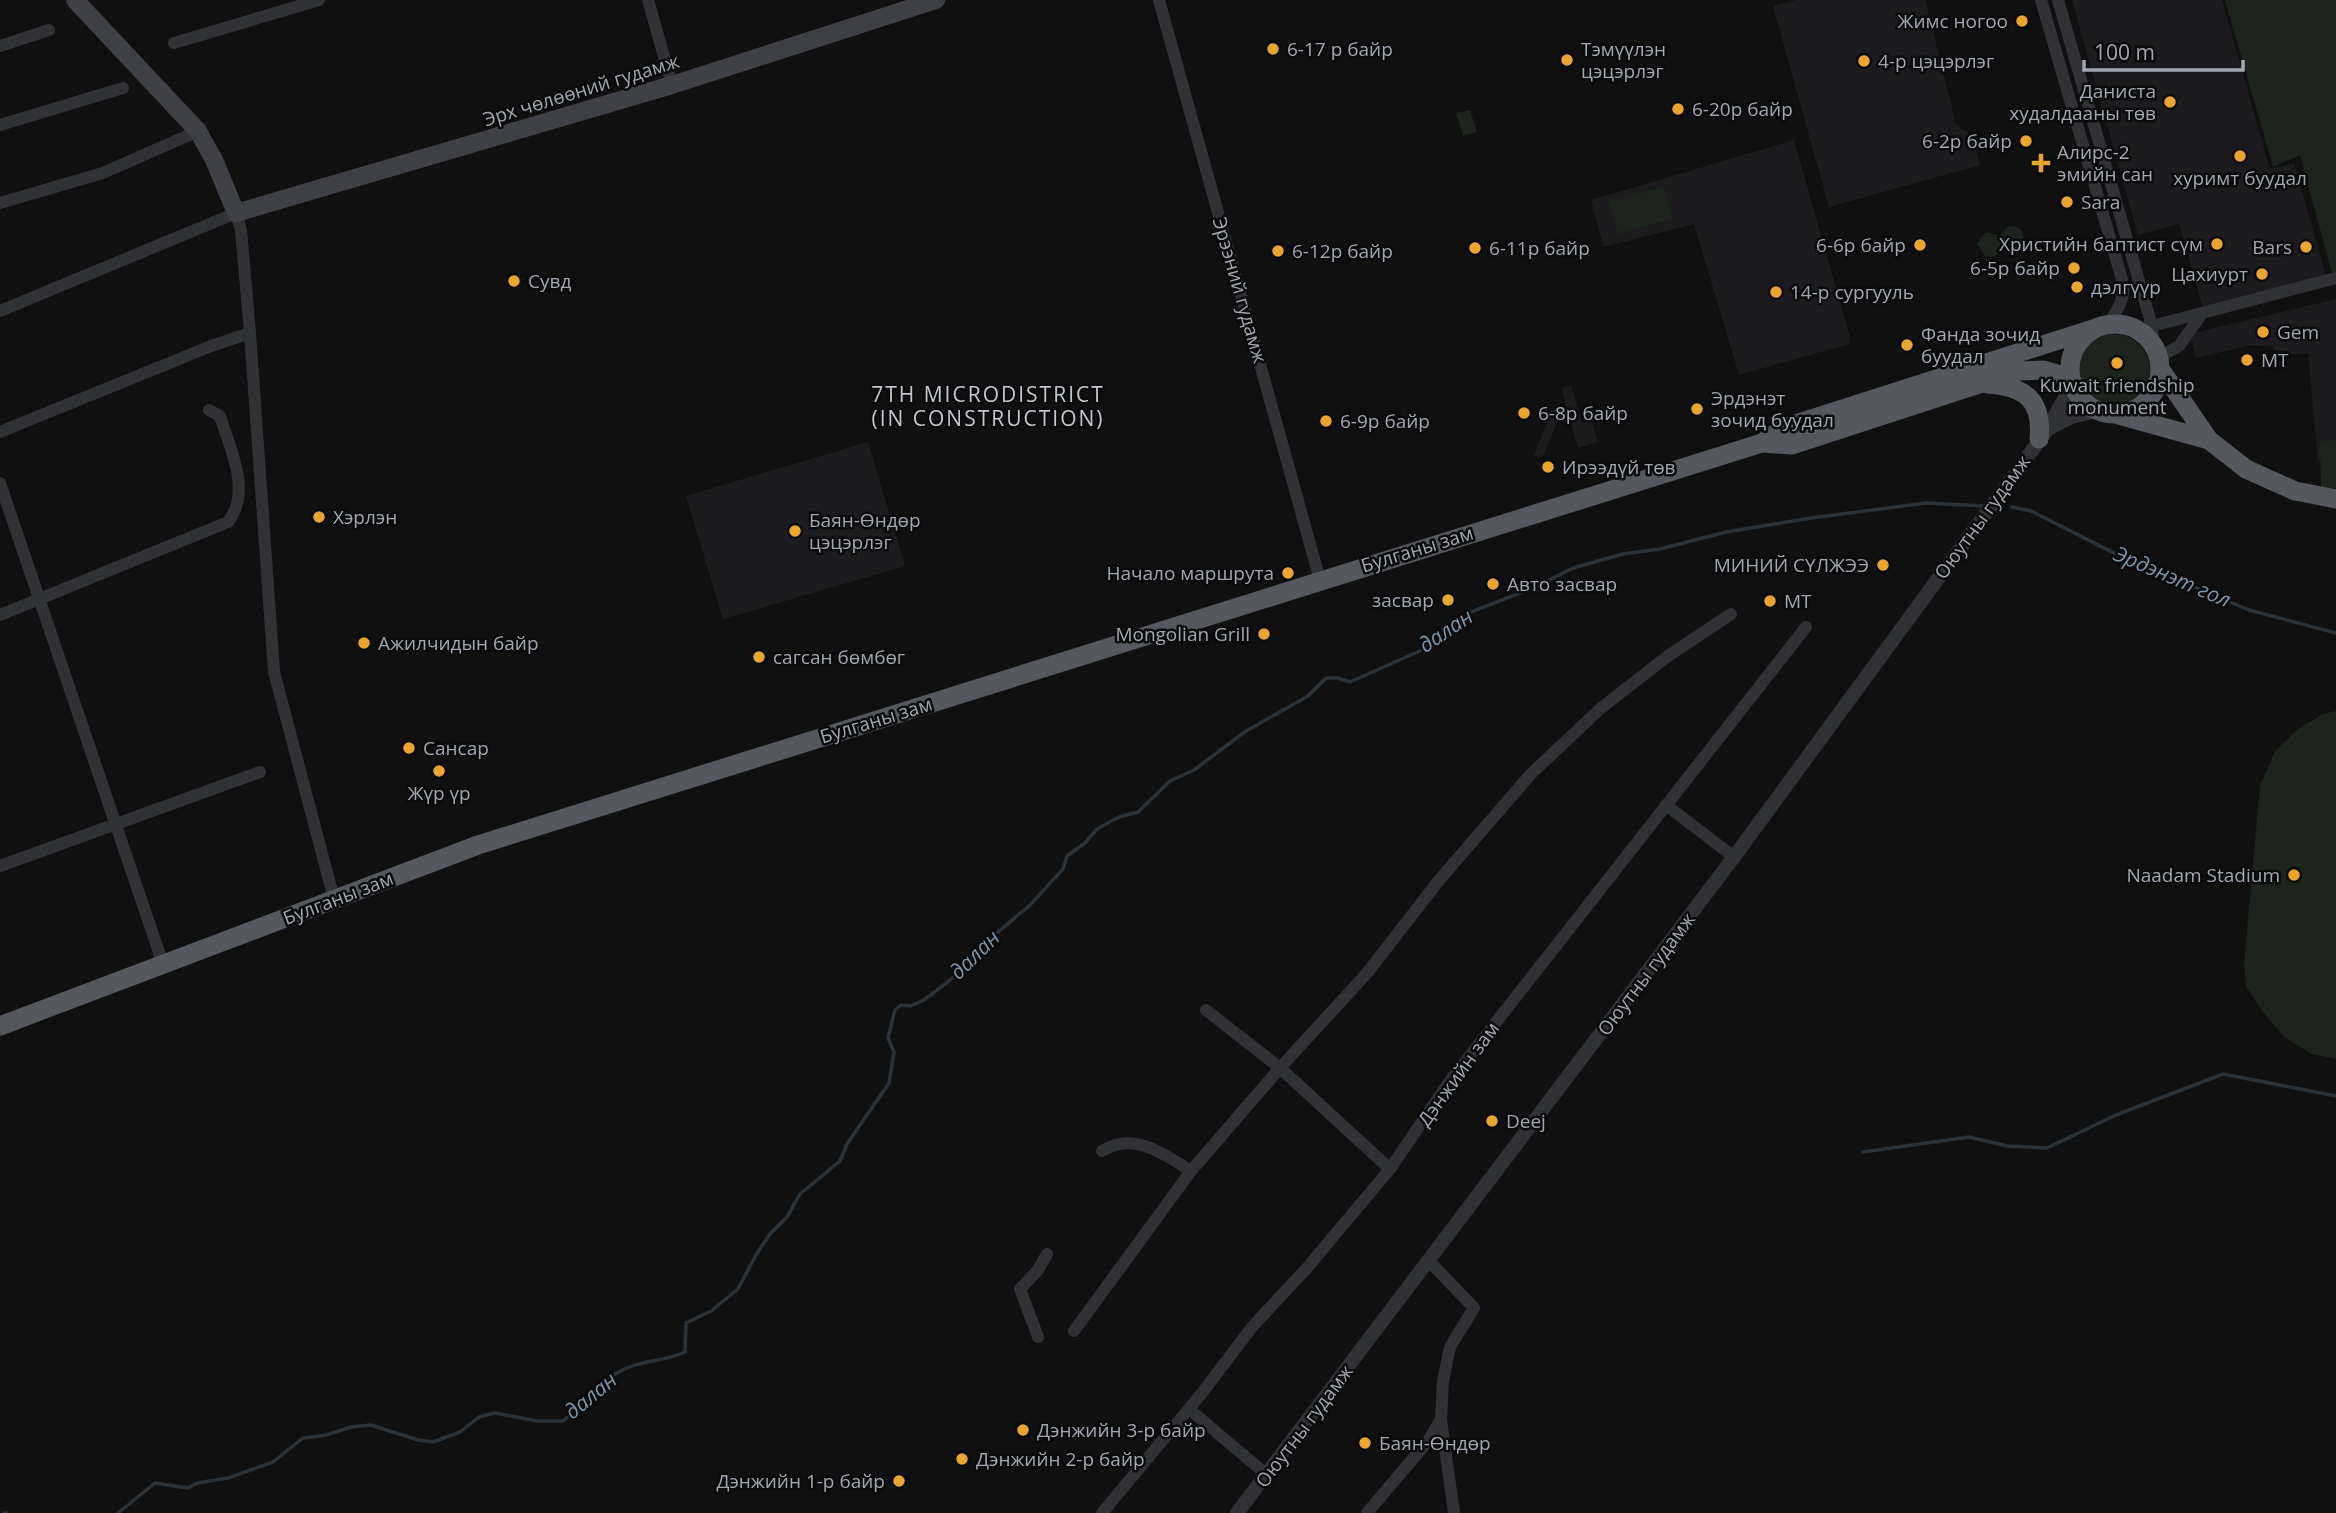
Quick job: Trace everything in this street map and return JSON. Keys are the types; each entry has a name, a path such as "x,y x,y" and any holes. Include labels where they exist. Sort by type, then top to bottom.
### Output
{"highway":[{"path":"2209,440 2097,411 2078,396 2071,382 2072,354 2077,344 2102,326 2121,324 2133,328 2156,349 2209,440 2246,469 2295,491 2336,499"},
{"name":"Булганы зам","path":"0,1026 478,845 1762,443 1783,428 2102,326"},
{"path":"2118,415 2139,408 2148,401 2159,381 2156,349"},
{"name":"Булганы зам","path":"1762,443 1792,445 1979,383 2031,370 2044,370 2071,382"},
{"path":"1979,383 2005,386 2031,399 2038,409 2043,434"}],"main road":[{"path":"77,0 198,131 215,162 236,213"},
{"name":"Эрх чөлөөний гудамж","path":"236,213 672,85 936,0"}],"street":[{"path":"174,43 319,0"},
{"path":"648,0 672,85"},
{"name":"Эрээний гудамж","path":"1159,0 1320,580"},
{"path":"2041,0 2123,283 2121,305 2102,326"},
{"path":"2059,0 2156,349"},
{"path":"0,46 49,30"},
{"path":"0,125 123,88"},
{"path":"0,203 103,173 198,131"},
{"path":"0,311 236,213 241,230 250,334 274,672 334,899"},
{"path":"2156,349 2201,315 2336,278"},
{"path":"2156,349 2179,346 2201,315"},
{"path":"0,432 211,346 250,334"},
{"name":"Оюутны гудамж","path":"1237,1513 1734,857 2043,434 2071,382"},
{"path":"0,615 228,522 235,513 239,482 220,416 209,410"},
{"path":"2043,434 2071,417 2097,411"},
{"path":"0,483 163,964"},
{"path":"1074,1331 1191,1171 1367,973 1440,880 1531,774 1601,708 1668,656 1731,614"},
{"name":"Дэнжийн зам","path":"1102,1513 1189,1409 1252,1327 1306,1269 1390,1169 1450,1081 1806,627"},
{"path":"0,866 260,772"},
{"path":"1667,805 1734,857"},
{"path":"1206,1010 1280,1068 1390,1169"},
{"path":"1102,1151 1109,1147 1134,1144 1153,1147 1191,1171"},
{"path":"1038,1337 1020,1289 1038,1270 1047,1254"},
{"path":"1429,1261 1474,1308 1450,1347 1443,1381 1441,1419 1454,1513"},
{"path":"1189,1409 1267,1475"},
{"path":"1367,1513 1428,1441 1441,1419"}],"shaded area":[{"name":"4-р цэцэрлэг","path":"1797,0 1925,0 1956,124 1972,136 1980,165 1829,207 1773,6"},
{"path":"2072,0 2222,0 2270,169 2294,163 2326,277 2204,311 2179,224 2138,235"},
{"path":"2225,0 2336,0 2336,272 2332,273 2300,155 2273,167"},
{"path":"1470,110 1477,132 1463,136 1456,113"},
{"name":"14-р сургууль","path":"1794,140 1850,337 1849,344 1739,375 1694,224 1604,247 1591,200"},
{"path":"1664,187 1673,219 1618,234 1609,202"},
{"path":"2008,226 2022,230 2025,243 2021,248 2011,250 2003,245 1996,255 1984,255 1977,243 1986,232 2000,236"},
{"path":"2336,299 2336,460 2318,461 2308,353 2278,356 2273,346 2251,345 2196,358 2190,334"},
{"path":"2114,334 2134,340 2144,350 2150,370 2144,390 2134,400 2114,406 2094,400 2084,390 2078,370 2084,350 2094,340"},
{"path":"1571,385 1582,423 1592,421 1598,442 1578,448 1561,388"},
{"path":"1555,405 1558,420 1544,455 1533,457"},
{"path":"2336,440 2336,488 2321,488 2320,441"},
{"name":"Баян-Өндөр цэцэрлэг","path":"868,442 905,566 723,619 686,496"},
{"name":"Naadam Stadium","path":"2336,711 2336,1059 2312,1054 2284,1037 2246,986 2244,964 2260,785 2276,750 2297,730 2323,714"}],"waterway":[{"name":"далан","path":"118,1513 155,1483 188,1488 197,1483 228,1478 273,1462 303,1438 326,1435 351,1427 371,1425 433,1442 460,1432 479,1417 495,1413 537,1421 563,1421 617,1373 634,1365 685,1352 686,1323 711,1311 738,1289 770,1234 787,1217 800,1194 840,1161 847,1144 889,1083 894,1052 888,1038 895,1010 901,1005 911,1006 924,1000 954,977 967,958 1030,905 1063,869 1067,856 1085,843 1097,829 1119,817 1138,812 1170,781 1194,770 1246,731 1308,696 1326,678 1350,682 1424,649 1471,612 1533,588 1573,568 1623,554 1660,549 1726,532 1811,518 1926,503 1984,506"},
{"name":"Эрдэнэт гол","path":"2012,507 2031,511 2120,556 2249,610 2336,633"},
{"path":"1863,1152 1969,1137 2007,1146 2047,1148 2116,1115 2223,1074 2336,1096"}],"place":[{"name":"Жимс ногоо","path":"2022,21"},
{"name":"6-17 р байр","path":"1273,49"},
{"name":"Тэмүүлэн цэцэрлэг","path":"1567,60"},
{"name":"4-р цэцэрлэг","path":"1864,61"},
{"name":"Даниста худалдааны төв","path":"2170,102"},
{"name":"6-20р байр","path":"1678,109"},
{"name":"6-2р байр","path":"2026,141"},
{"name":"хуримт буудал","path":"2240,156"},
{"name":"Aлирс-2 эмийн сан","path":"2041,163"},
{"name":"Sara","path":"2067,202"},
{"name":"Христийн баптист сүм","path":"2217,244"},
{"name":"6-6р байр","path":"1920,245"},
{"name":"Bars","path":"2306,247"},
{"name":"6-11р байр","path":"1475,248"},
{"name":"6-12р байр","path":"1278,251"},
{"name":"6-5р байр","path":"2074,268"},
{"name":"Цахиурт","path":"2262,274"},
{"name":"Сувд","path":"514,281"},
{"name":"дэлгүүр","path":"2077,287"},
{"name":"14-р сургууль","path":"1776,292"},
{"name":"Gem","path":"2263,332"},
{"name":"Фанда зочид буудал","path":"1907,345"},
{"name":"MT","path":"2247,360"},
{"name":"Kuwait friendship monument","path":"2117,363"},
{"name":"Эрдэнэт зочид буудал","path":"1697,409"},
{"name":"6-8р байр","path":"1524,413"},
{"name":"6-9р байр","path":"1326,421"},
{"name":"Ирээдүй төв","path":"1548,467"},
{"name":"Хэрлэн","path":"319,517"},
{"name":"Баян-Өндөр цэцэрлэг","path":"795,531"},
{"name":"МИНИЙ СҮЛЖЭЭ","path":"1883,565"},
{"name":"Начало маршрута","path":"1288,573"},
{"name":"Авто засвар","path":"1493,584"},
{"name":"засвар","path":"1448,600"},
{"name":"МТ","path":"1770,601"},
{"name":"Mongolian Grill","path":"1264,634"},
{"name":"Ажилчидын байр","path":"364,643"},
{"name":"сагсан бөмбөг","path":"759,657"},
{"name":"Сансар","path":"409,748"},
{"name":"Жүр үр","path":"439,771"},
{"name":"Naadam Stadium","path":"2294,875"},
{"name":"Deej","path":"1492,1121"},
{"name":"Дэнжийн 3-р байр","path":"1023,1430"},
{"name":"Баян-Өндөр","path":"1365,1443"},
{"name":"Дэнжийн 2-р байр","path":"962,1459"},
{"name":"Дэнжийн 1-р байр","path":"899,1481"}],"district":[{"name":"7TH MICRODISTRICT (IN CONSTRUCTION)","path":"988,407"}]}
